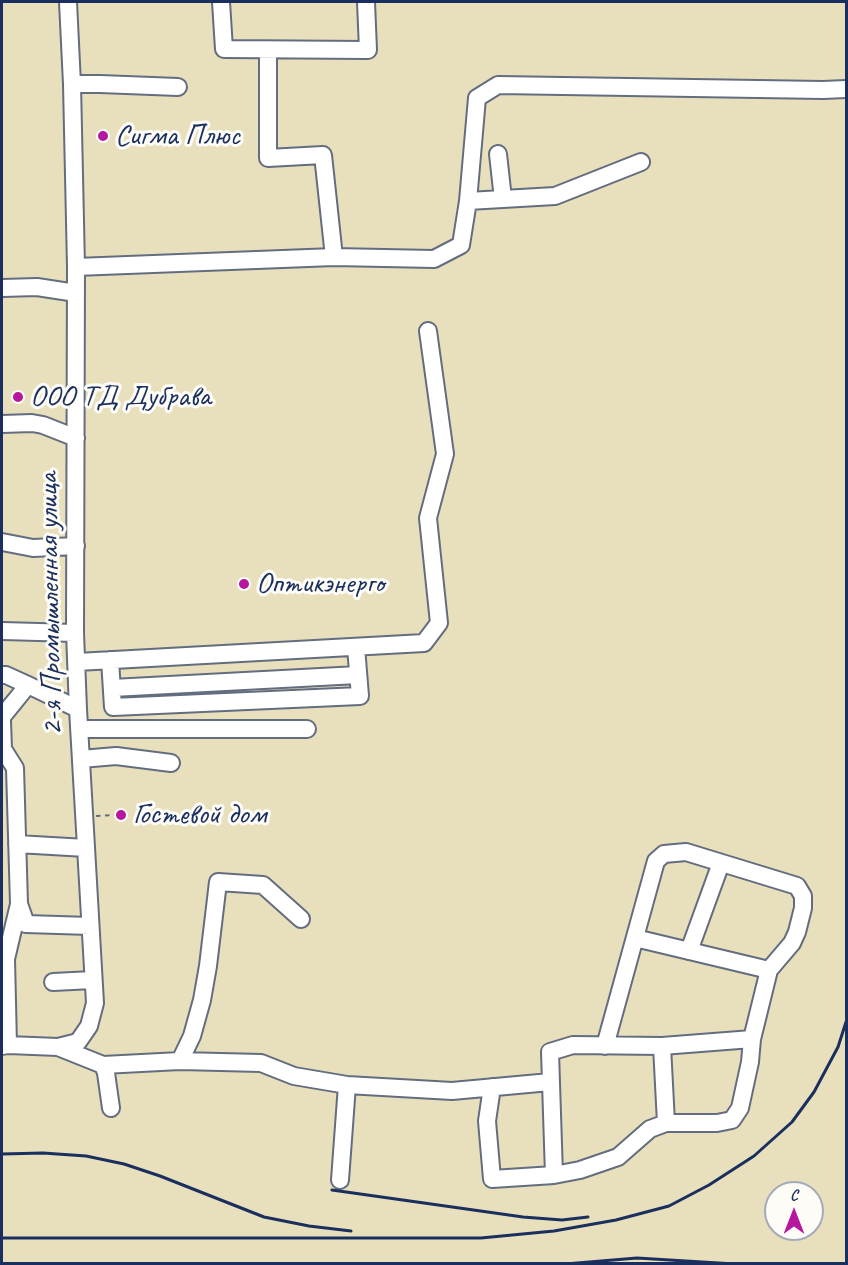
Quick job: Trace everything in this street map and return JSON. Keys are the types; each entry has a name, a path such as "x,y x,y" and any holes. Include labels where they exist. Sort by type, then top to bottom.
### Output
{"street":[{"name":"2-я Промышленная улица","path":"5,1045 58,1047 78,1042 89,1026 95,1003 75,633 76,267 68,2"},
{"path":"221,2 224,49 368,50 366,2"},
{"path":"268,50 268,158 323,155 334,257"},
{"path":"72,84 178,87"},
{"path":"76,267 334,257 434,259 461,245 468,201 477,98 498,85 846,89"},
{"path":"498,153 503,199"},
{"path":"468,201 555,196 641,162"},
{"path":"2,288 38,287 76,292"},
{"path":"77,662 424,643 439,623 428,518 445,454 429,331"},
{"path":"2,424 43,425 76,438"},
{"path":"2,542 33,548 75,546"},
{"path":"2,631 75,633"},
{"path":"110,660 113,707 360,696 356,646"},
{"path":"2,675 78,709"},
{"path":"5,1045 6,959 19,904 15,768 3,749 2,719 28,685"},
{"path":"79,729 307,729"},
{"path":"81,759 116,756 171,763"},
{"path":"17,844 86,848"},
{"path":"492,1087 487,1121 492,1179 554,1175 580,1170 618,1157 650,1129 666,1123 717,1123 732,1119 740,1108 750,1062 752,1039 769,970 792,942 797,932 803,908 803,896 797,886 686,852 664,854 656,861 604,1046"},
{"path":"689,951 721,863"},
{"path":"180,1061 192,1036 202,1000 218,882 264,885 301,919"},
{"path":"19,904 26,924 90,926"},
{"path":"635,938 769,970"},
{"path":"53,982 93,980"},
{"path":"554,1175 550,1052 573,1045 662,1046 752,1039"},
{"path":"662,1046 666,1123"},
{"path":"58,1047 103,1065 180,1061 261,1063 294,1076 347,1085 452,1091 550,1082"},
{"path":"103,1065 111,1108"},
{"path":"340,1180 347,1085"}],"path":[{"path":"84,817 114,815"}],"railway":[{"path":"2,1238 481,1238 554,1231 616,1220 669,1206 709,1185 754,1156 792,1122 814,1092 838,1047 846,1022"},
{"path":"2,1154 43,1153 86,1156 124,1164 264,1217 351,1231"},
{"path":"332,1190 523,1217 562,1220 588,1217"},
{"path":"565,1264 637,1258 735,1264"}],"place":[{"name":"Сигма Плюс","path":"103,136"},
{"name":"ООО ТД Дубрава","path":"18,397"},
{"name":"Оптикэнерго","path":"244,584"},
{"name":"Гостевой дом","path":"121,815"}]}
